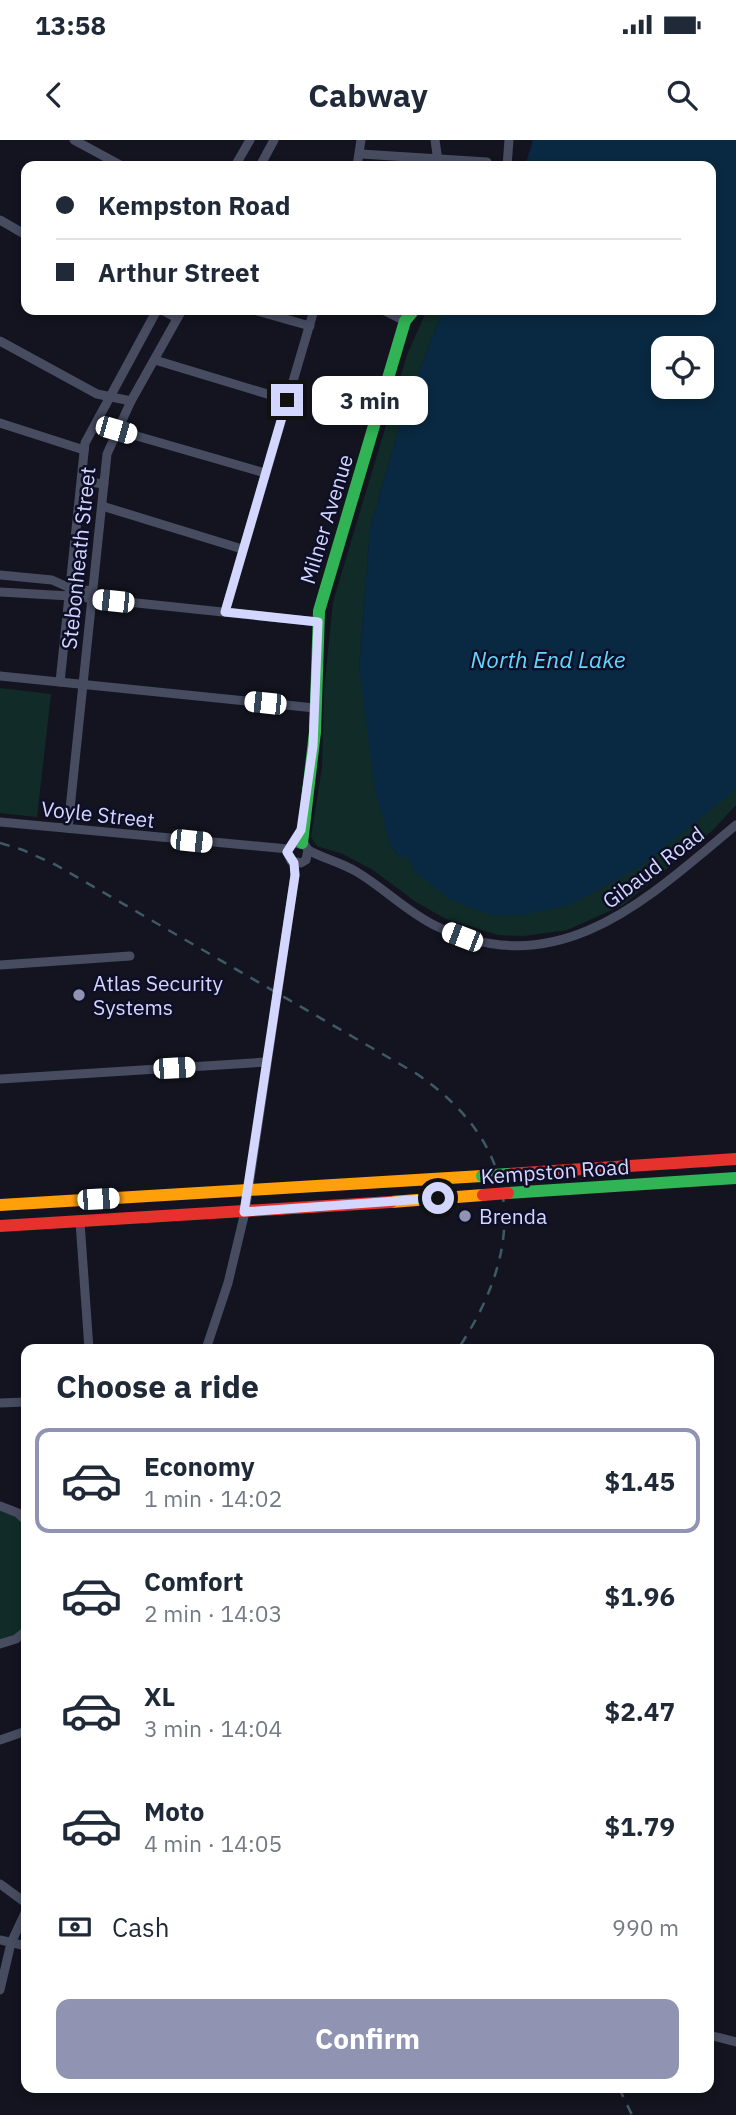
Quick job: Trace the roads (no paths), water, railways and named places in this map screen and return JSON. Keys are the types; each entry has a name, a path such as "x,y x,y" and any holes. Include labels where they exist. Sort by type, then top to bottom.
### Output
{"main road":[{"name":"Milner Avenue","path":"298,850 316,708 318,622 405,321 410,315"},
{"name":"Kempston Road","path":"0,1205 736,1159"},
{"name":"Kempston Road","path":"0,1226 736,1178"}],"street":[{"path":"74,140 113,161"},
{"path":"238,161 250,140"},
{"path":"263,161 274,140"},
{"path":"359,161 361,140"},
{"path":"361,154 438,161 435,140"},
{"path":"507,161 509,140"},
{"path":"0,220 21,232"},
{"name":"Stebonheath Street","path":"60,682 87,438 157,315"},
{"name":"Stebonheath Street","path":"68,828 108,448 179,315"},
{"path":"272,315 310,326"},
{"path":"225,612 313,315"},
{"path":"393,315 405,321"},
{"path":"0,341 97,394 131,401"},
{"path":"155,360 287,400"},
{"path":"0,423 84,450"},
{"path":"116,430 265,473"},
{"path":"82,481 104,484"},
{"path":"102,506 242,549"},
{"path":"0,575 52,580 70,592"},
{"path":"0,593 70,592 318,622"},
{"path":"0,676 316,708"},
{"name":"Voyle Street","path":"0,822 298,850"},
{"name":"Gibaud Road","path":"298,850 320,856 359,873 415,915 443,929 490,944 532,946 580,934 626,913 736,825"},
{"name":"Milner Avenue","path":"208,1344 228,1283 248,1191 298,850"},
{"path":"0,965 130,956"},
{"path":"0,1079 266,1062"},
{"path":"80,1222 89,1344"},
{"path":"0,1403 21,1402"},
{"path":"0,1506 21,1516"},
{"path":"0,1644 21,1635"},
{"path":"0,1740 21,1733"},
{"path":"0,1884 21,1899"},
{"path":"0,1990 11,1943 21,1922"},
{"path":"0,1941 21,1945"},
{"path":"714,2036 736,2042"}],"water":[{"name":"North End Lake","path":"533,140 736,140 736,789 641,866 570,905 524,915 490,915 451,900 414,871 408,857 399,857 390,844 375,790 359,668 370,529 403,413 444,315 716,315 716,161 527,161"}],"railway":[{"path":"0,843 56,865 417,1074 453,1103 479,1134 495,1167 504,1201 503,1237 495,1273 480,1311 461,1344"},
{"path":"621,2093 632,2115"}],"place":[{"name":"Atlas Security Systems","path":"79,995"},
{"name":"Brenda","path":"465,1216"}]}
